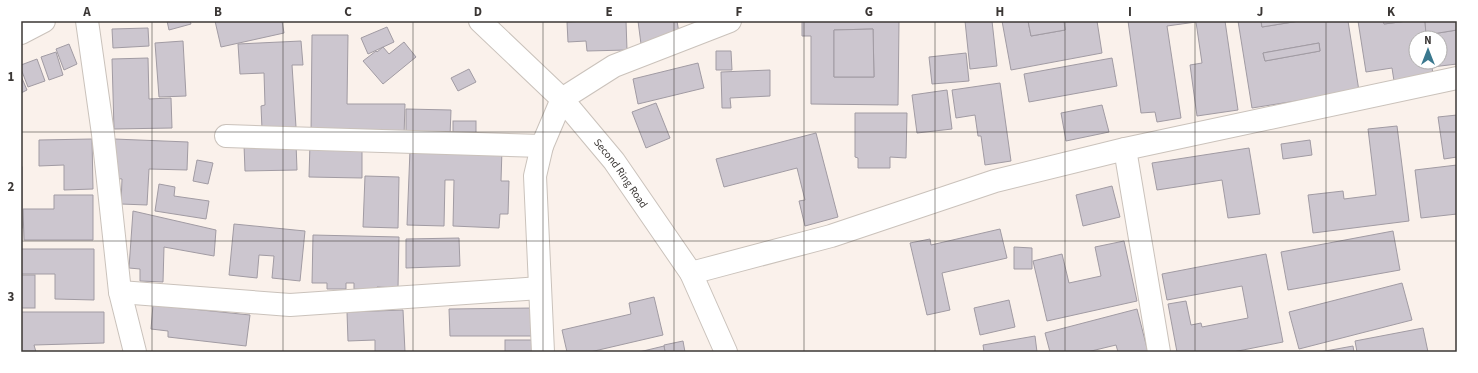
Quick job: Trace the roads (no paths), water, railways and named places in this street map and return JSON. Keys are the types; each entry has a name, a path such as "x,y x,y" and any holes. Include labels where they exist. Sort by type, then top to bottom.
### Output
{"street":[{"path":"21,33 44,21"},
{"path":"87,21 103,134 120,292 135,352"},
{"name":"Second Ring Road","path":"480,21 562,99 614,161 691,272 726,352"},
{"path":"543,352 535,176 542,146 562,99 614,66 730,21"},
{"path":"691,272 831,236 995,181 1125,149 1457,78"},
{"path":"226,136 542,146"},
{"path":"1125,149 1159,352"},
{"path":"120,292 290,305 540,288"}]}
